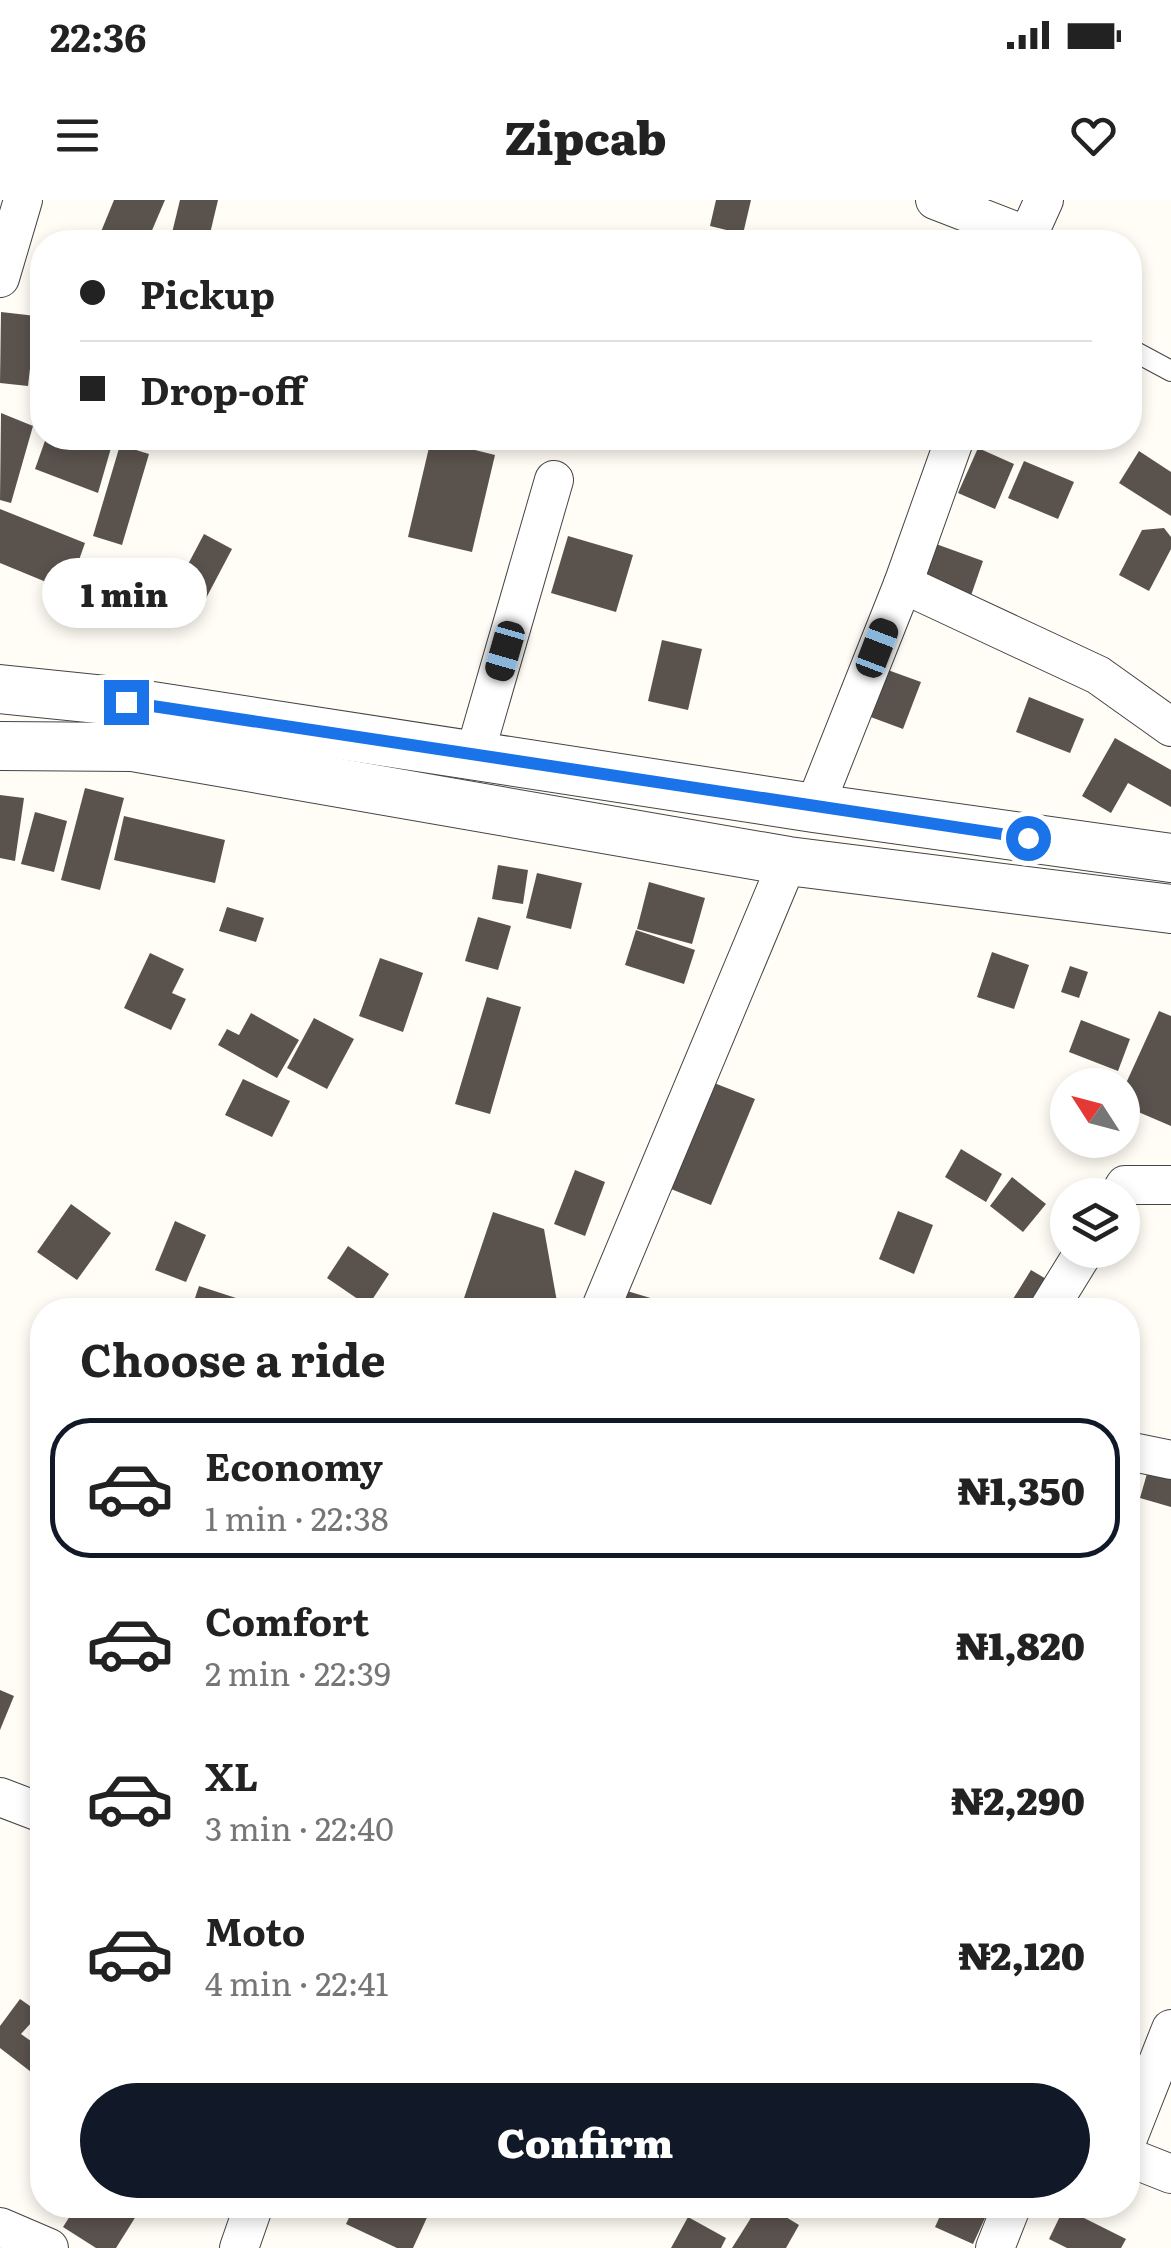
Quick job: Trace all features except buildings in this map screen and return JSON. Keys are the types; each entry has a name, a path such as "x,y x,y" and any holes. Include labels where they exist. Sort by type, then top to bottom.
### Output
{"street":[{"path":"0,278 23,200"},
{"path":"935,200 1005,230"},
{"path":"1030,230 1044,200"},
{"path":"814,808 951,450"},
{"path":"475,753 554,480"},
{"path":"902,584 1098,675 1171,727"},
{"path":"0,689 126,702 814,808 1171,858"},
{"path":"0,746 134,747 788,862 1171,910"},
{"path":"616,1298 788,862"},
{"path":"1140,1185 1171,1185"},
{"path":"1055,1298 1074,1268"},
{"path":"1140,1454 1171,1460"},
{"path":"0,1797 30,1808"},
{"path":"1140,2108 1171,2029"},
{"path":"1140,2162 1171,2174"},
{"path":"239,2248 249,2218"},
{"path":"994,2248 1007,2218"},
{"path":"0,2226 49,2248"}],"lane":[{"path":"1142,355 1171,371"}],"route":[{"path":"126,702 1028,838"}]}
